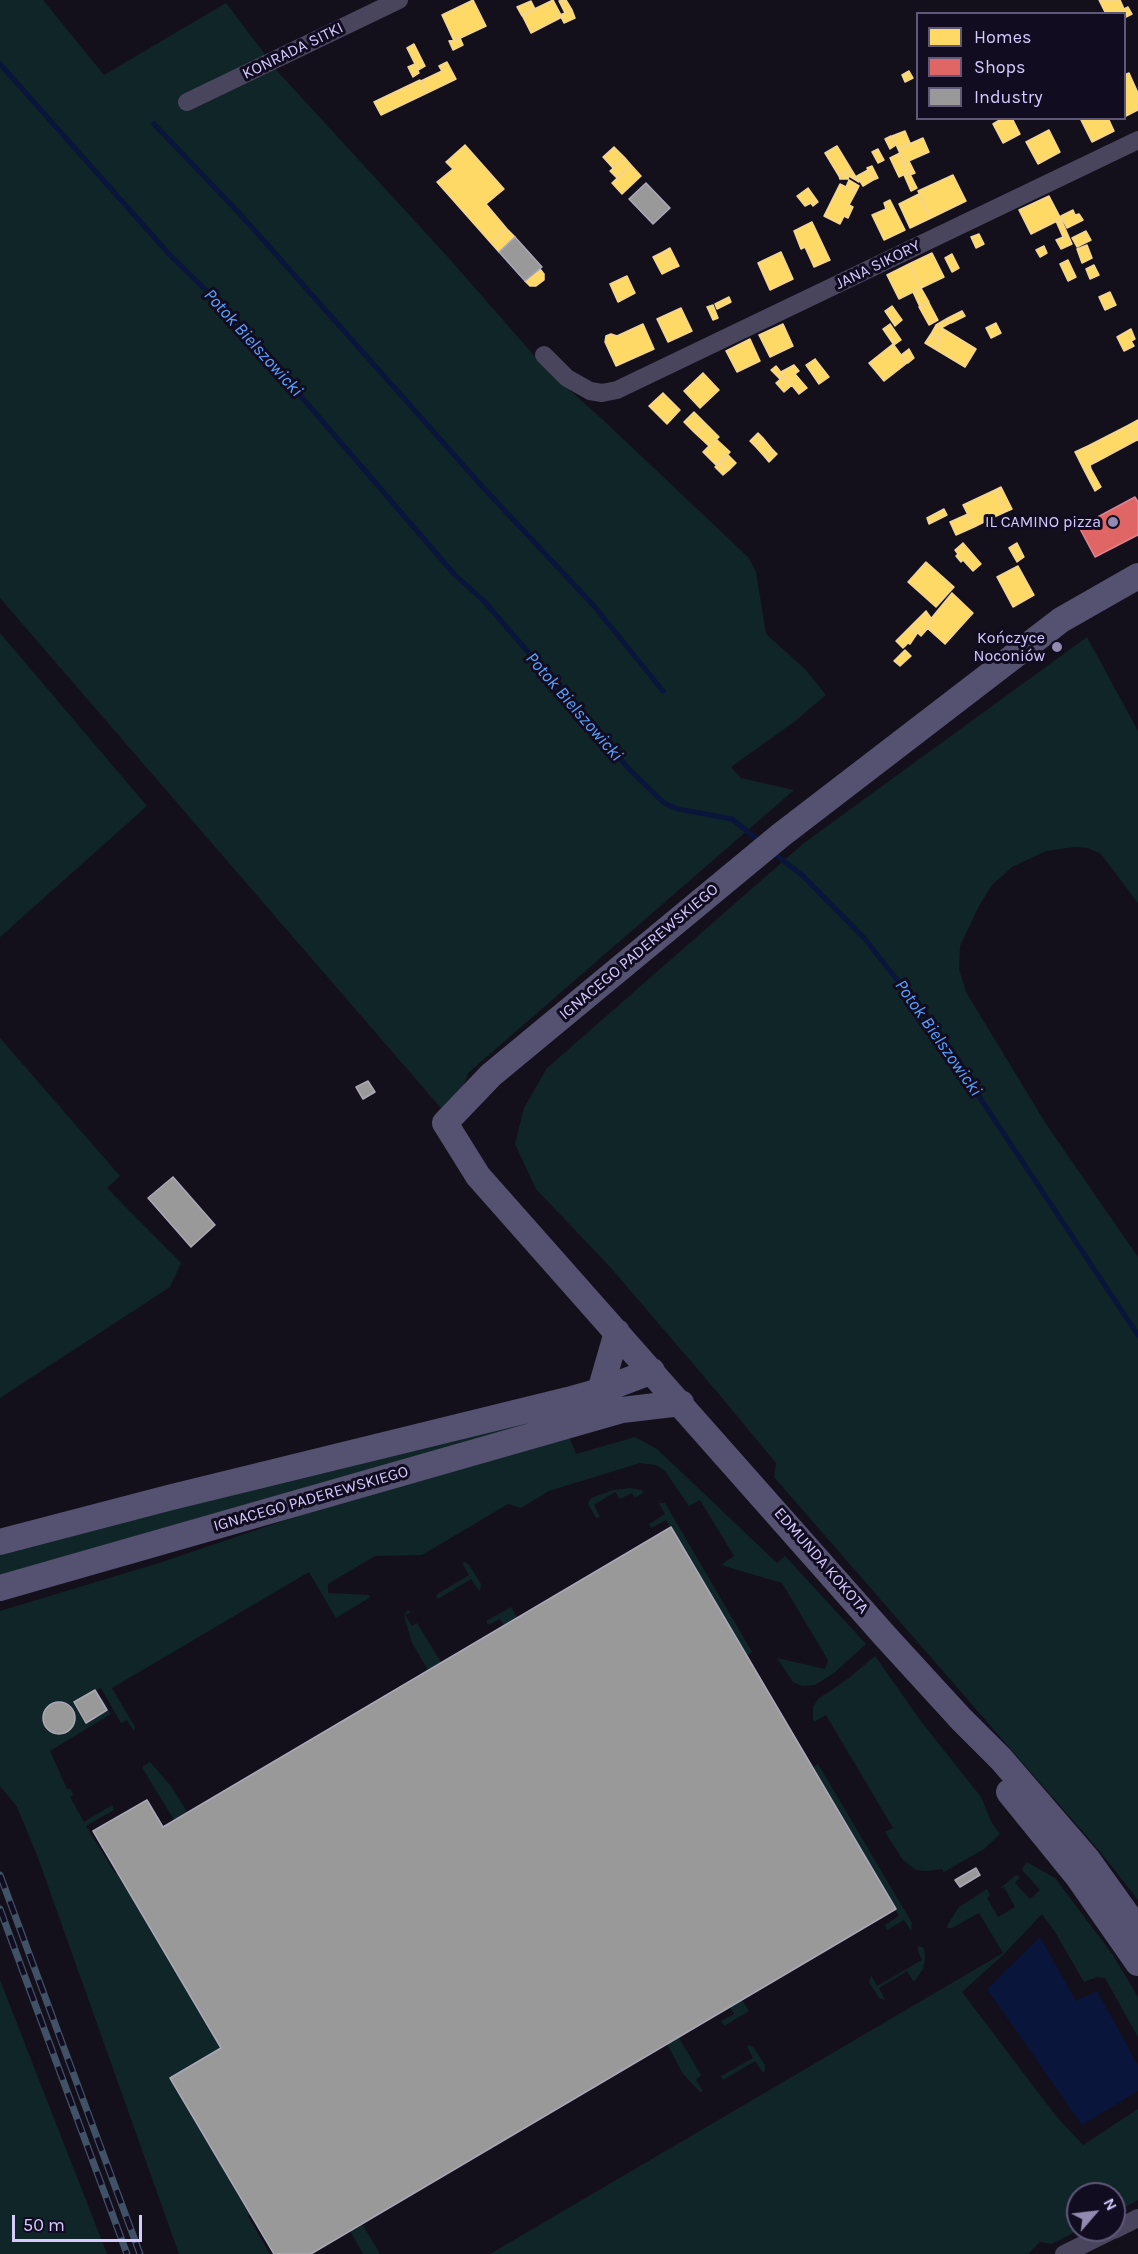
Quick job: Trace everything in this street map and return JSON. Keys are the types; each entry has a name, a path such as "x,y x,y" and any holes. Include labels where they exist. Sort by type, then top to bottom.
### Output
{"main road":[{"name":"IGNACEGO PADEREWSKIEGO","path":"681,1403 478,1176 445,1123 491,1075 781,835 1061,620 1138,576"},
{"path":"600,1390 617,1332"},
{"name":"IGNACEGO PADEREWSKIEGO","path":"0,1542 600,1390 652,1371"},
{"path":"622,1410 652,1371"},
{"name":"IGNACEGO PADEREWSKIEGO","path":"0,1588 622,1410 681,1403"},
{"name":"EDMUNDA KOKOTA","path":"681,1403 1075,1844 1138,1930"},
{"name":"EDMUNDA KOKOTA","path":"961,1719 1013,1800 1078,1877 1138,1963"}],"street":[{"name":"KONRADA SITKI","path":"187,102 399,0"},
{"name":"JANA SIKORY","path":"544,355 567,378 590,391 602,393 617,390 1138,140"},
{"path":"1064,2254 1089,2242"}],"green space":[{"path":"0,0 43,0 104,75 226,3 279,73 446,255 545,368 749,558 756,572 766,634 806,670 826,695 794,722 731,767 741,778 794,790 468,1073 452,1121 0,598"},
{"path":"0,633 147,806 0,937"},
{"path":"1087,637 1138,731 1138,903 1101,854 1088,848 1074,847 1046,851 1012,867 992,885 960,946 959,969 966,992 1046,1124 1138,1257 1138,1900 1102,1854 774,1477 776,1463 718,1393 611,1268 536,1189 515,1144 524,1108 547,1068 804,843"},
{"path":"0,1038 120,1176 107,1188 181,1263 170,1287 0,1398"},
{"path":"563,1410 565,1416 0,1576 0,1549"},
{"path":"569,1436 576,1454 635,1437 657,1449 777,1563 785,1556 866,1644 834,1673 815,1685 802,1686 793,1682 777,1658 825,1669 828,1660 782,1583 724,1566 722,1564 734,1556 700,1500 689,1506 665,1471 656,1465 640,1463 549,1491 521,1508 508,1504 422,1555 375,1556 328,1584 328,1593 370,1595 369,1598 336,1618 309,1572 112,1688 135,1727 134,1731 127,1720 121,1723 101,1688 74,1702 86,1722 106,1711 100,1700 102,1698 111,1714 50,1751 67,1789 71,1789 73,1795 70,1797 84,1822 112,1805 114,1810 86,1826 115,1873 118,1872 221,2048 170,2078 250,2215 248,2216 270,2254 179,2254 37,1855 17,1807 0,1786 0,1611 159,1563 333,1504"},
{"path":"630,1488 642,1490 643,1493 635,1498 632,1493 620,1499 615,1492 594,1505 600,1517 596,1518 588,1504 591,1498 613,1490"},
{"path":"659,1503 665,1503 752,1652 747,1655 666,1520 651,1528 649,1524 665,1514"},
{"path":"465,1562 481,1584 480,1590 471,1579 438,1599 436,1595 469,1575 462,1563"},
{"path":"511,1607 517,1618 504,1626 500,1619 488,1625 486,1621"},
{"path":"407,1610 411,1612 405,1615 412,1626 417,1623 441,1662 428,1670 412,1643 404,1615"},
{"path":"875,1656 920,1720 981,1797 992,1823 1000,1834 984,1849 944,1872 942,1869 916,1870 903,1860 885,1832 893,1828 826,1715 814,1722 813,1719 813,1707 818,1699 849,1678"},
{"path":"150,1762 171,1786 187,1812 174,1820 143,1769 143,1766"},
{"path":"818,1764 912,1923 911,1931 904,1920 887,1930 885,1925 899,1916 813,1767"},
{"path":"1027,1862 1055,1878 1113,1955 1138,1997 1138,2037 1105,1978 1097,1977 1084,1982 1042,1914 1003,1955 962,1992 1056,2116 1083,2145 1138,2109 1138,2200 1126,2206 1126,2182 1066,2182 1066,2237 1052,2244 1040,2242 1028,2254 490,2254 1003,1953 979,1913 952,1928 947,1928 959,1907 987,1889 990,1895 987,1898 998,1917 1015,1907 1004,1887 999,1889 1016,1875 1020,1877 1015,1883 1030,1899 1040,1890 1022,1868"},
{"path":"919,1946 924,1948 925,1959 923,1969 914,1982 907,1971 879,1988 885,2000 879,1998 869,1982 871,1975 877,1986 922,1960 917,1948"},
{"path":"0,1980 107,2254 0,2254"},
{"path":"742,2000 749,2011 724,2026 721,2021 734,2014 730,2007"},
{"path":"679,2038 701,2075 696,2080 703,2091 700,2092 683,2074 667,2044"},
{"path":"747,2046 753,2047 765,2065 763,2073 755,2061 723,2080 721,2076 753,2058"},
{"path":"362,2224 379,2254 363,2254 350,2231"}],"water":[{"path":"1040,1937 1076,2001 1097,1991 1138,2065 1138,2091 1082,2125 987,1989"}],"building: Homes":[{"path":"473,0 486,26 454,41 442,15"},
{"path":"553,0 562,17 531,33 522,15"},
{"path":"566,0 572,10 565,13 559,1"},
{"path":"1099,0 1120,0 1124,9 1128,7 1132,14 1126,17 1126,12 1105,12"},
{"path":"531,1 535,9 522,16 517,7"},
{"path":"572,10 575,18 564,23 560,15"},
{"path":"460,38 463,45 453,50 449,41"},
{"path":"414,44 425,66 418,70 407,48"},
{"path":"447,62 456,79 427,93 421,81 442,71 439,66"},
{"path":"415,64 419,73 413,77 408,67"},
{"path":"909,71 913,78 905,82 902,75"},
{"path":"1129,73 1138,93 1138,110 1126,116 1126,74"},
{"path":"420,80 427,93 381,115 374,102"},
{"path":"1000,120 1013,120 1020,134 1003,143 993,124"},
{"path":"1081,120 1109,120 1114,131 1092,142"},
{"path":"1049,130 1060,152 1038,164 1026,142"},
{"path":"905,131 910,143 898,149 892,136"},
{"path":"891,136 896,145 890,149 885,139"},
{"path":"923,138 929,152 904,163 898,149"},
{"path":"465,145 504,189 486,204 507,229 491,243 437,182 453,169 446,162"},
{"path":"837,146 851,169 839,176 825,153"},
{"path":"614,147 625,158 613,168 603,157"},
{"path":"878,149 884,160 878,163 872,152"},
{"path":"900,153 909,172 899,177 890,158"},
{"path":"625,158 631,165 617,178 610,171"},
{"path":"909,161 915,173 910,175 904,163"},
{"path":"631,165 641,176 622,194 612,183"},
{"path":"872,166 878,178 873,180 867,168"},
{"path":"851,169 859,182 849,176 848,179 840,179 839,176"},
{"path":"868,170 873,180 863,186 857,176"},
{"path":"909,172 917,188 911,191 904,175"},
{"path":"953,175 966,201 931,218 918,191"},
{"path":"849,180 859,186 856,192 846,187"},
{"path":"840,184 856,192 849,205 853,207 848,218 844,216 840,224 824,216"},
{"path":"808,188 818,202 813,206 811,203 805,206 797,196"},
{"path":"919,194 931,218 910,228 899,204"},
{"path":"1049,196 1061,219 1031,234 1019,210"},
{"path":"890,200 905,230 884,240 872,215 886,209 884,203"},
{"path":"1073,210 1075,215 1079,214 1083,220 1067,228 1061,216"},
{"path":"1061,219 1068,235 1063,237 1056,221"},
{"path":"812,222 830,260 814,267 805,247 801,249 794,231"},
{"path":"507,229 515,237 499,252 491,243"},
{"path":"1086,231 1091,240 1077,247 1072,238"},
{"path":"979,234 984,244 976,248 971,237"},
{"path":"1068,235 1072,244 1061,249 1056,240"},
{"path":"1087,245 1092,258 1082,263 1077,249"},
{"path":"1044,246 1047,253 1040,257 1036,250"},
{"path":"670,248 679,266 672,269 663,252"},
{"path":"663,252 672,269 662,274 653,257"},
{"path":"781,252 793,279 770,290 758,263"},
{"path":"932,253 944,277 921,288 909,264"},
{"path":"952,254 959,268 952,272 945,258"},
{"path":"1068,260 1076,277 1068,281 1060,264"},
{"path":"909,264 921,288 899,299 887,275"},
{"path":"1094,265 1099,275 1090,279 1086,269"},
{"path":"540,269 544,274 544,280 536,286 530,286 525,281"},
{"path":"627,276 635,293 618,302 610,284"},
{"path":"921,288 929,302 920,307 913,292"},
{"path":"1110,292 1116,305 1105,310 1099,297"},
{"path":"729,297 731,302 717,309 715,304"},
{"path":"929,303 938,320 929,325 919,307"},
{"path":"713,305 718,318 713,320 707,307"},
{"path":"892,306 902,320 895,326 885,311"},
{"path":"681,308 692,331 668,342 657,319"},
{"path":"962,311 965,316 951,323 948,318"},
{"path":"948,318 950,323 941,328 936,325"},
{"path":"996,323 1001,333 991,338 986,328"},
{"path":"643,324 654,349 616,366 605,342 606,336 611,334 617,336"},
{"path":"783,324 793,346 770,357 759,335"},
{"path":"890,324 901,340 894,345 883,329"},
{"path":"936,325 945,330 940,339 931,334"},
{"path":"1131,329 1135,339 1131,341 1134,346 1124,351 1117,337"},
{"path":"945,330 976,349 965,367 935,349"},
{"path":"931,334 940,339 935,349 925,343"},
{"path":"750,339 760,361 737,372 726,351"},
{"path":"893,344 907,363 884,381 869,363"},
{"path":"909,349 914,358 908,363 901,355"},
{"path":"815,359 829,377 819,384 806,365"},
{"path":"794,365 799,371 795,374 807,388 799,394 781,372"},
{"path":"776,366 784,376 780,379 771,370"},
{"path":"703,373 719,390 700,408 684,391"},
{"path":"784,376 792,385 784,392 776,383"},
{"path":"663,393 680,410 667,424 649,406"},
{"path":"694,412 705,423 695,433 684,422"},
{"path":"1138,420 1138,440 1135,441 1127,426"},
{"path":"705,423 719,437 709,446 695,433"},
{"path":"1127,426 1135,441 1096,462 1088,446"},
{"path":"758,433 763,438 755,446 750,441"},
{"path":"763,438 772,449 764,456 755,446"},
{"path":"716,439 730,452 717,466 703,452"},
{"path":"1088,446 1096,462 1090,465 1091,469 1085,472 1075,452"},
{"path":"772,449 777,454 769,462 764,456"},
{"path":"727,454 736,463 729,470 720,462"},
{"path":"720,462 729,470 723,475 715,467"},
{"path":"1091,469 1101,487 1095,491 1085,472"},
{"path":"1001,487 1012,509 1005,512 995,490"},
{"path":"995,490 1005,512 992,518 994,523 988,526 986,521 974,527 963,505"},
{"path":"944,509 947,515 929,524 927,518"},
{"path":"968,514 974,527 956,535 950,522"},
{"path":"963,543 981,564 973,571 956,556 958,554 955,550"},
{"path":"1017,543 1024,557 1017,562 1009,548"},
{"path":"926,562 954,587 936,607 908,582"},
{"path":"1018,566 1034,595 1013,607 997,577"},
{"path":"952,593 973,613 945,644 925,626"},
{"path":"926,611 931,618 925,626 928,628 921,636 911,626"},
{"path":"911,626 918,632 910,644 908,643 903,648 896,641"},
{"path":"905,650 911,656 900,666 894,661"}],"building: Shops":[{"name":"IL CAMINO pizza","path":"1135,497 1138,502 1138,535 1095,557 1079,527"}],"building: Industry":[{"path":"646,183 670,208 653,224 629,199"},
{"path":"515,237 542,267 525,281 499,252"},
{"path":"368,1081 375,1092 363,1099 356,1087"},
{"path":"173,1177 215,1225 191,1247 148,1198"},
{"path":"671,1527 896,1909 311,2254 274,2254 170,2078 221,2048 93,1831 147,1800 163,1827"},
{"path":"95,1690 107,1710 86,1723 74,1702"},
{"path":"59,1702 70,1707 75,1718 70,1729 59,1734 48,1729 43,1718 48,1707"},
{"path":"976,1868 980,1875 960,1887 955,1880"}],"waterway":[{"name":"Potok Bielszowicki","path":"0,64 169,254 222,306 231,325 258,348 280,372 455,575 484,601 628,768 664,803 678,809 732,819 762,843"},
{"path":"154,124 241,215 480,484 594,606 663,691"},
{"name":"Potok Bielszowicki","path":"771,851 803,876 865,939 926,1017 1138,1335"}],"railway":[{"path":"0,1875 140,2254"},
{"path":"0,1909 127,2254"}],"place":[{"name":"IL CAMINO pizza","path":"1113,522"},
{"name":"Kończyce Noconiów","path":"1057,647"}]}
